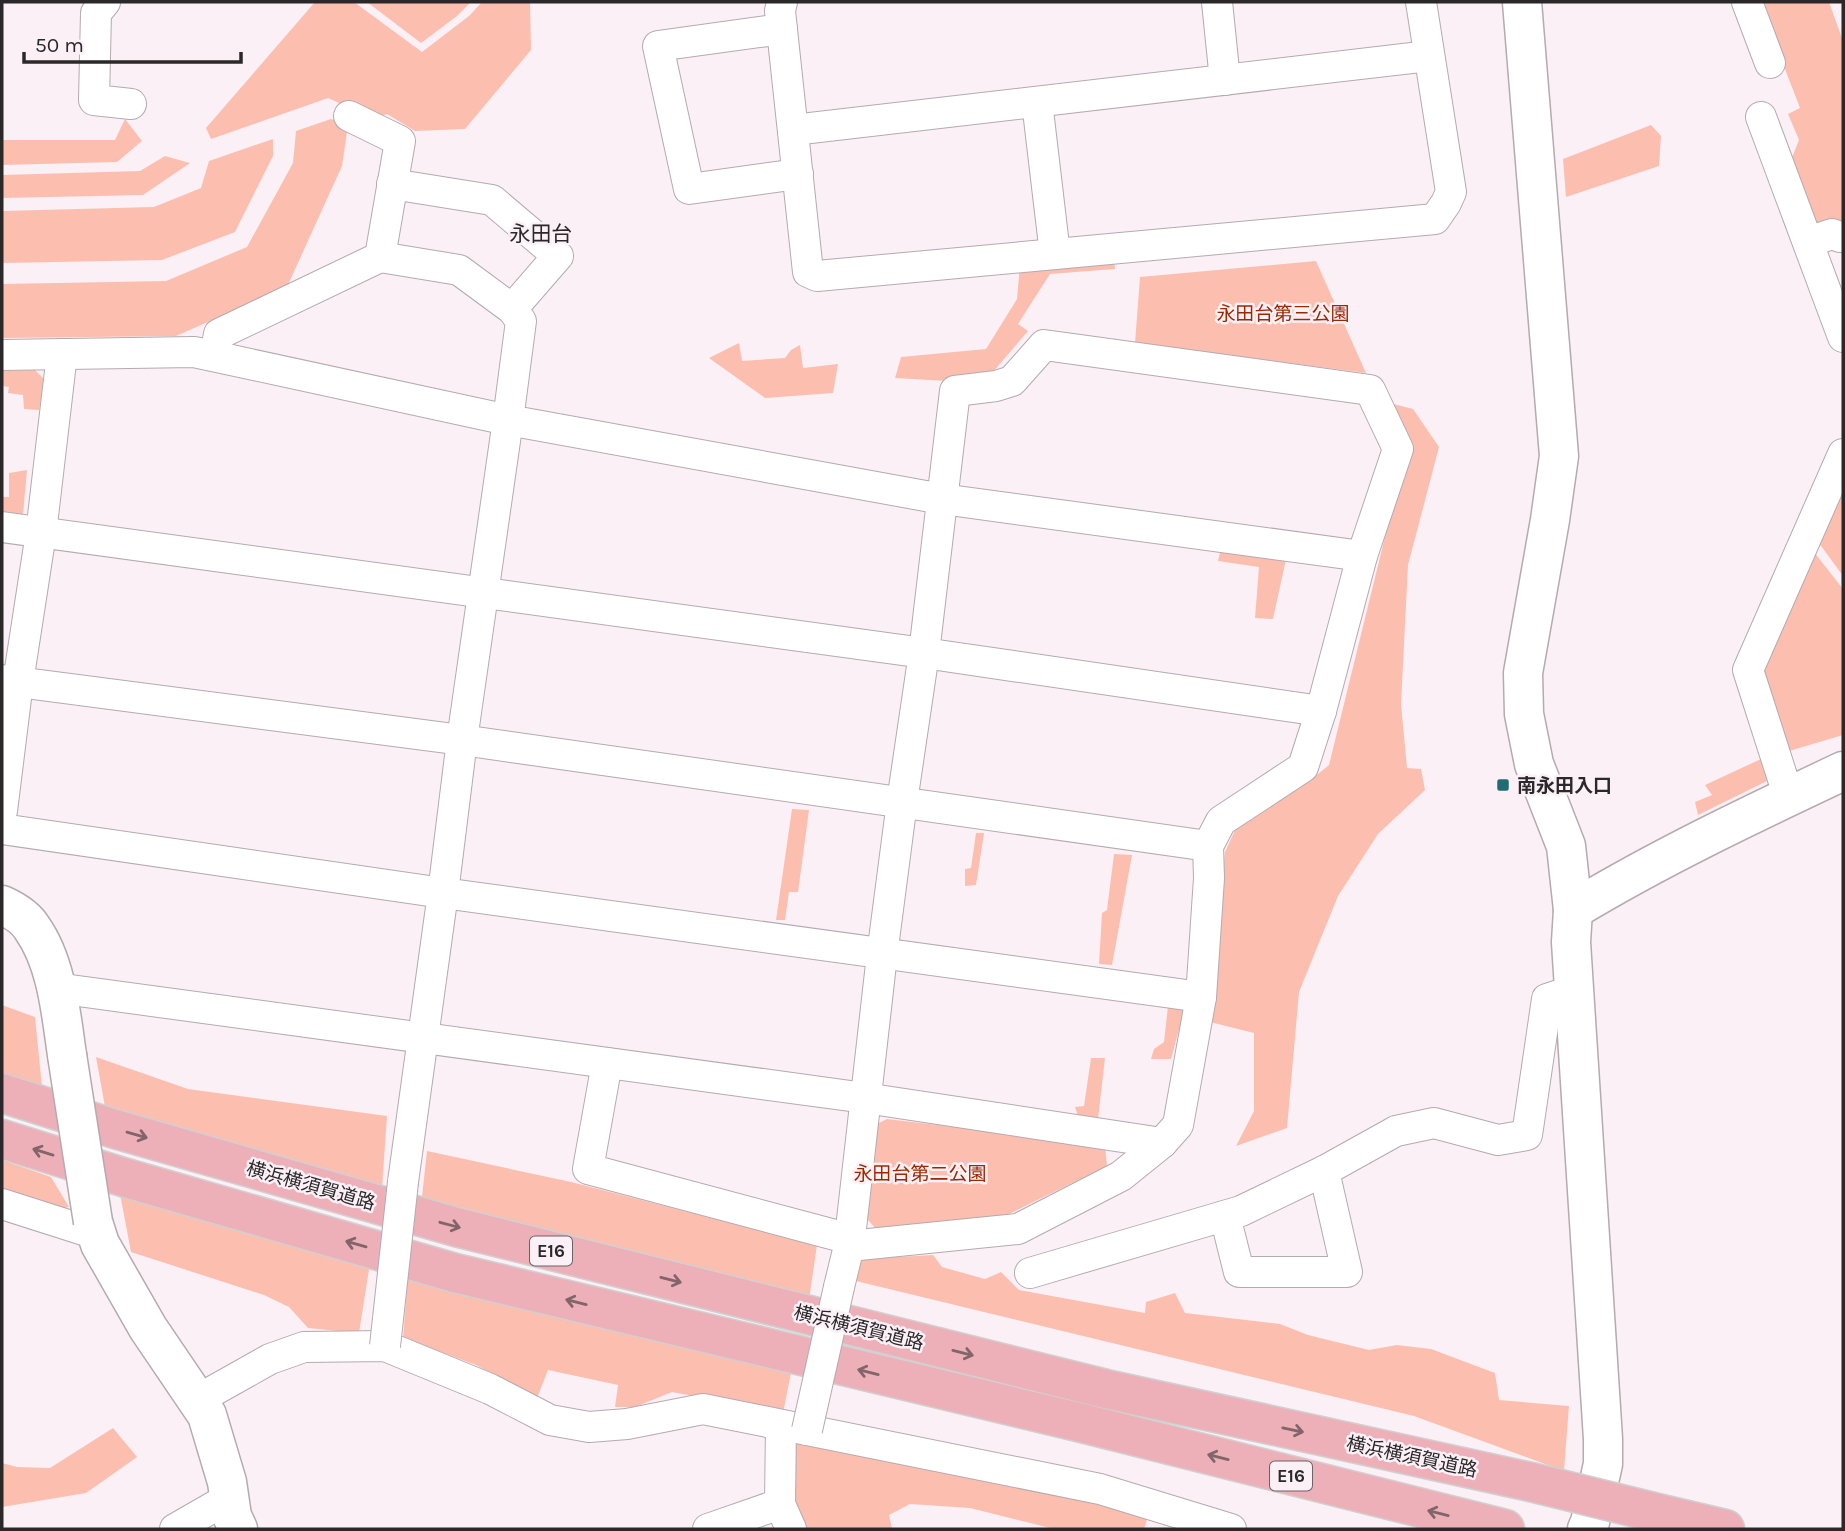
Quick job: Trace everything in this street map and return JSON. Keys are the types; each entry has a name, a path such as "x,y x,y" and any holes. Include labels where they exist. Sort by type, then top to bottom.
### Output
{"highway":[{"name":"横浜横須賀道路","path":"2,1093 115,1129 456,1227 1106,1389 1531,1482 1726,1529"},
{"name":"E16","path":"2,1139 126,1178 455,1273 1064,1419 1505,1529"}],"street":[{"path":"105,2 96,13 94,100 131,104"},
{"path":"1217,2 1226,80"},
{"path":"798,174 689,189 658,46 782,15 808,272 817,276 1435,219 1451,192 1421,2"},
{"path":"1522,2 1559,456 1523,673 1524,713 1534,764 1566,846 1573,910 1571,942 1603,1439 1603,1464 1587,1529"},
{"path":"1747,2 1770,63"},
{"path":"793,130 1429,56"},
{"path":"1037,102 1055,254"},
{"path":"349,116 400,141 380,257"},
{"path":"1760,117 1843,337"},
{"path":"392,184 492,200 558,256 512,309"},
{"path":"1808,242 1832,234 1843,237"},
{"path":"215,356 219,334 380,257 459,270 512,309 521,321 403,1182 385,1346"},
{"path":"607,1063 588,1170 849,1242 1018,1229 1121,1176 1162,1143 1178,1125 1201,998 1209,878 1208,846 1220,821 1303,767 1321,711 1362,556 1398,449 1370,390 1044,345 1012,381 996,386 955,391 924,653 882,955 849,1242 839,1287 794,1427 785,1516 708,1529"},
{"path":"2,355 194,352 508,420 942,499 1362,556"},
{"path":"2,811 10,681 41,533 62,354"},
{"path":"1783,779 1748,670 1843,454"},
{"path":"2,527 924,653 1321,711"},
{"path":"10,681 462,740 1208,846"},
{"path":"1573,910 1766,807 1843,771"},
{"path":"2,829 1201,998"},
{"path":"2,905 32,926 44,949 56,988 95,1228 100,1244 148,1328 207,1415 227,1482 234,1513 175,1529"},
{"path":"56,988 865,1098 1162,1143"},
{"path":"1030,1273 1241,1211 1324,1171 1396,1131 1434,1122 1498,1140 1527,1135 1547,999 1574,990"},
{"path":"1225,1216 1239,1272 1347,1272 1324,1171"},
{"path":"2,1204 95,1228"},
{"path":"197,1400 270,1359 304,1347 385,1346 489,1390 550,1420 589,1427 626,1424 703,1409 1100,1489 1231,1529"}],"green space":[{"path":"315,2 354,2 422,52 469,16 482,2 530,2 531,50 465,129 415,131 387,114 375,119 328,98 211,139 206,128"},
{"path":"367,2 471,2 421,43"},
{"path":"1759,2 1829,2 1843,41 1843,229 1814,228 1791,160 1799,140 1788,114 1800,108"},
{"path":"125,119 142,141 117,162 2,165 2,140 115,140"},
{"path":"331,119 348,125 342,166 287,287 176,336 2,338 2,284 166,281 247,247 293,163 296,131"},
{"path":"1651,125 1661,136 1659,166 1566,197 1563,159"},
{"path":"273,139 273,156 235,232 162,260 2,263 2,211 154,207 201,188 209,161"},
{"path":"165,156 190,163 143,195 2,198 2,175 140,171"},
{"path":"1114,256 1115,269 1050,274 1018,324 1028,331 992,373 947,381 895,378 901,357 986,349 1017,299 1020,265"},
{"name":"永田台第三公園","path":"1316,261 1366,373 1135,343 1140,277"},
{"path":"739,343 742,361 785,358 791,350 800,345 803,368 838,364 833,393 765,398 709,358"},
{"path":"35,370 45,380 39,410 24,409 23,395 8,393 9,387 2,386 2,371"},
{"path":"1390,403 1413,409 1439,447 1408,565 1401,704 1407,768 1421,769 1425,790 1378,834 1338,896 1299,992 1287,1128 1236,1146 1254,1111 1254,1033 1210,1022 1225,852 1235,830 1329,765 1407,447"},
{"path":"27,470 23,514 2,515 2,497 9,497 9,473"},
{"path":"1843,480 1843,576 1816,539"},
{"path":"1220,552 1286,559 1273,619 1255,618 1259,567 1218,561"},
{"path":"1814,552 1843,589 1843,735 1789,751 1761,677"},
{"path":"1761,759 1767,781 1698,815 1695,802 1712,795 1705,785"},
{"path":"792,809 809,810 798,892 789,892 785,920 776,920"},
{"path":"976,833 984,833 976,885 965,886 965,869 971,868"},
{"path":"1114,854 1132,855 1112,965 1099,964 1102,913 1107,910"},
{"path":"2,1005 35,1017 42,1087 2,1076"},
{"path":"1168,1006 1184,1011 1171,1059 1151,1059 1154,1049 1164,1042"},
{"path":"96,1057 188,1089 387,1116 382,1188 105,1107"},
{"path":"1091,1058 1105,1058 1098,1119 1078,1116 1075,1107 1084,1106"},
{"name":"永田台第二公園","path":"887,1119 1105,1145 1107,1166 1005,1216 876,1229 861,1212 875,1125"},
{"path":"427,1151 571,1182 817,1245 809,1300 422,1197"},
{"path":"2,1160 51,1177 69,1207 53,1211 2,1195"},
{"path":"120,1194 371,1257 359,1333 308,1328 289,1307 264,1295 131,1252"},
{"path":"933,1255 942,1267 985,1279 1001,1272 1019,1290 1145,1313 1146,1302 1175,1293 1185,1313 1280,1324 1308,1335 1369,1350 1397,1345 1431,1349 1495,1373 1499,1400 1569,1406 1564,1471 1414,1416 856,1281 862,1259"},
{"path":"408,1275 791,1373 783,1413 672,1392 635,1407 615,1407 618,1385 548,1370 537,1398 476,1365 403,1338"},
{"path":"113,1428 137,1457 86,1493 2,1507 2,1463 17,1467 50,1468"},
{"path":"789,1435 1149,1514 1144,1529 1054,1529 970,1508 910,1504 889,1515 892,1529 799,1529 787,1502"}],"place":[{"name":"南永田入口","path":"1503,785"}],"district":[{"name":"永田台","path":"541,234"}]}
